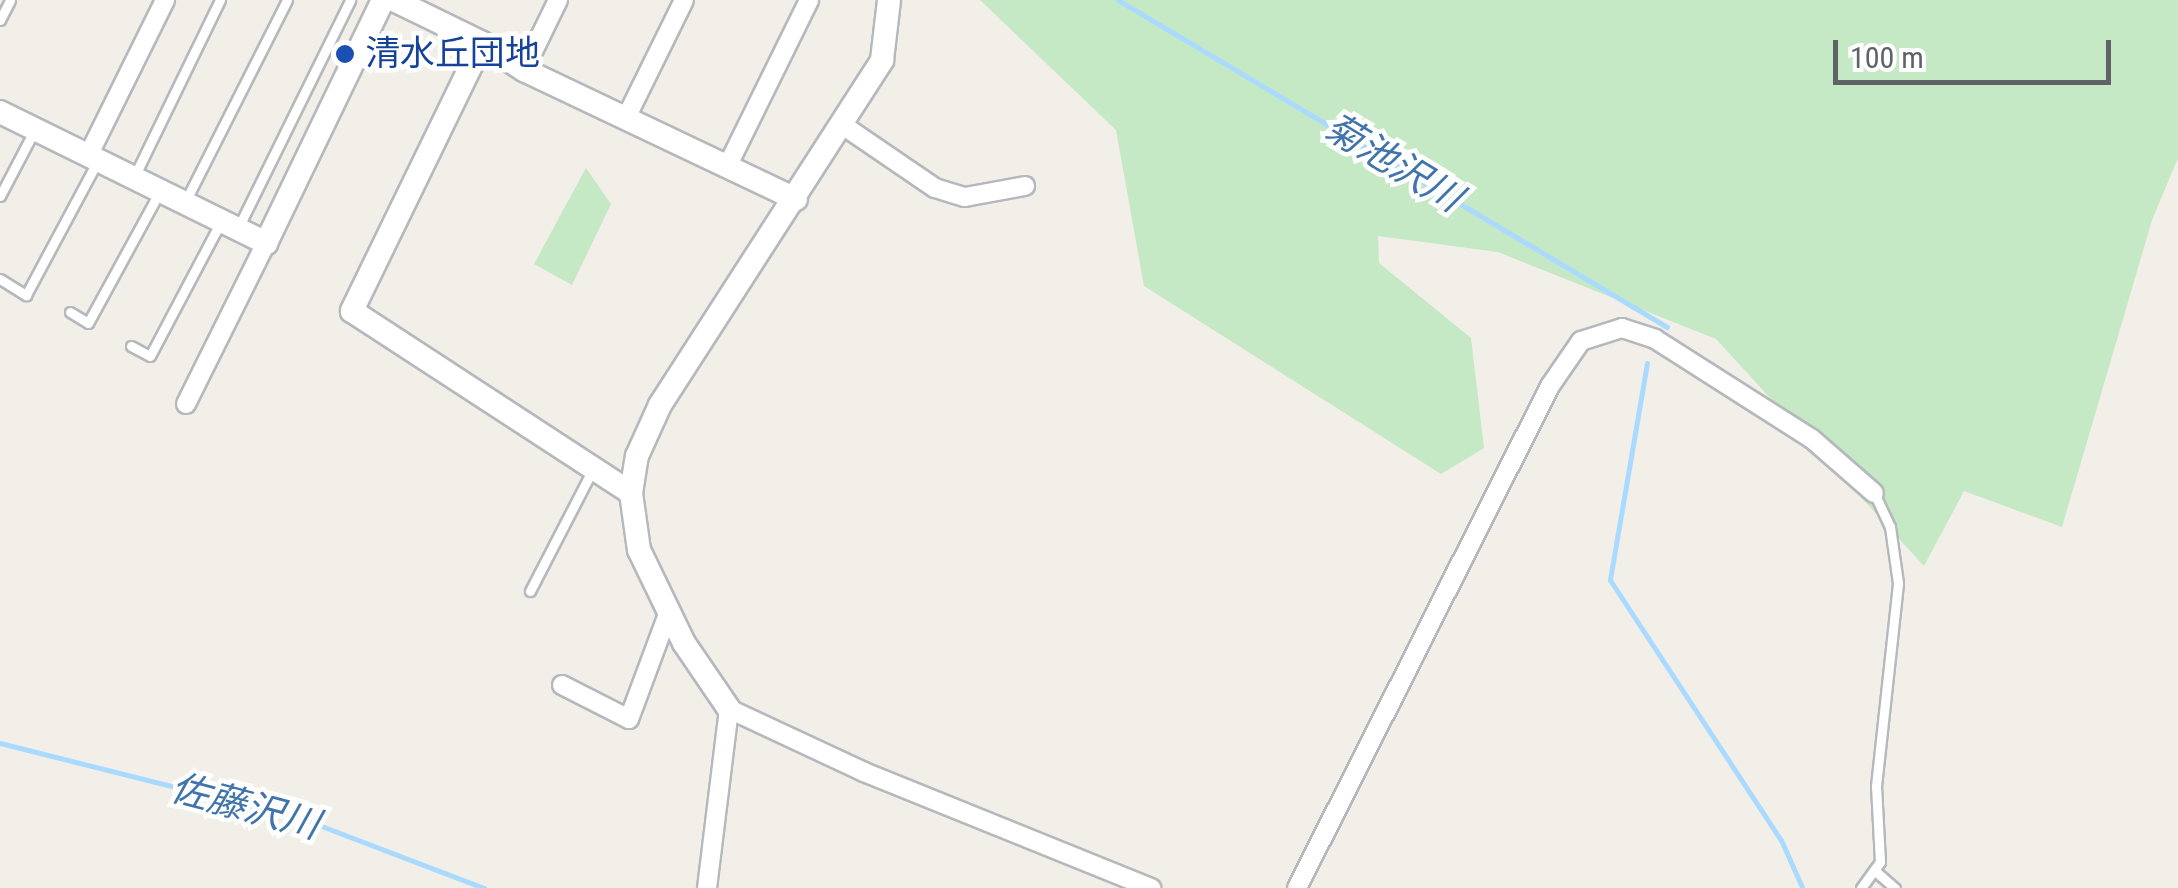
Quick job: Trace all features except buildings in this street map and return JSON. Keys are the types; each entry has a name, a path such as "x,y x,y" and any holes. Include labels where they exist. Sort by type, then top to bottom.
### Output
{"street":[{"path":"94,157 164,0"},
{"path":"186,404 383,0"},
{"path":"394,0 482,43 524,70 796,199"},
{"path":"524,70 558,0"},
{"path":"626,118 684,0"},
{"path":"727,168 808,0"},
{"path":"889,0 882,60 844,126 660,405 637,456 631,493 639,550 668,614 715,697 728,709 1151,888"},
{"path":"482,43 352,311 631,493"},
{"path":"0,112 266,243"},
{"path":"844,126 936,188 965,198 1025,186"},
{"path":"1297,888 1550,386 1580,340 1622,328 1655,339 1812,439 1874,493"},
{"path":"562,685 629,719 668,614"},
{"path":"707,888 728,709"}],"lane":[{"path":"0,20 10,0"},
{"path":"134,177 220,0"},
{"path":"184,202 287,0"},
{"path":"131,346 150,356 230,225 350,0"},
{"path":"0,196 35,129"},
{"path":"0,279 26,294 94,157"},
{"path":"70,312 88,323 160,190"},
{"path":"530,591 593,469"},
{"path":"1861,888 1880,862 1876,786 1898,583 1890,527 1874,493"},
{"path":"1874,870 1895,888"}],"green space":[{"path":"980,0 2178,0 2178,158 2152,220 2062,527 1964,491 1924,566 1716,339 1498,252 1378,236 1379,263 1471,338 1484,448 1441,474 1144,286 1116,130"},
{"path":"586,168 611,204 572,285 534,264"}],"waterway":[{"name":"菊池沢川","path":"1118,0 1667,327"},
{"name":"菊池沢川","path":"1647,363 1610,580 1781,840 1802,887"},
{"name":"佐藤沢川","path":"0,743 303,819 484,888"}],"place":[{"name":"清水丘団地","path":"345,54"}]}
